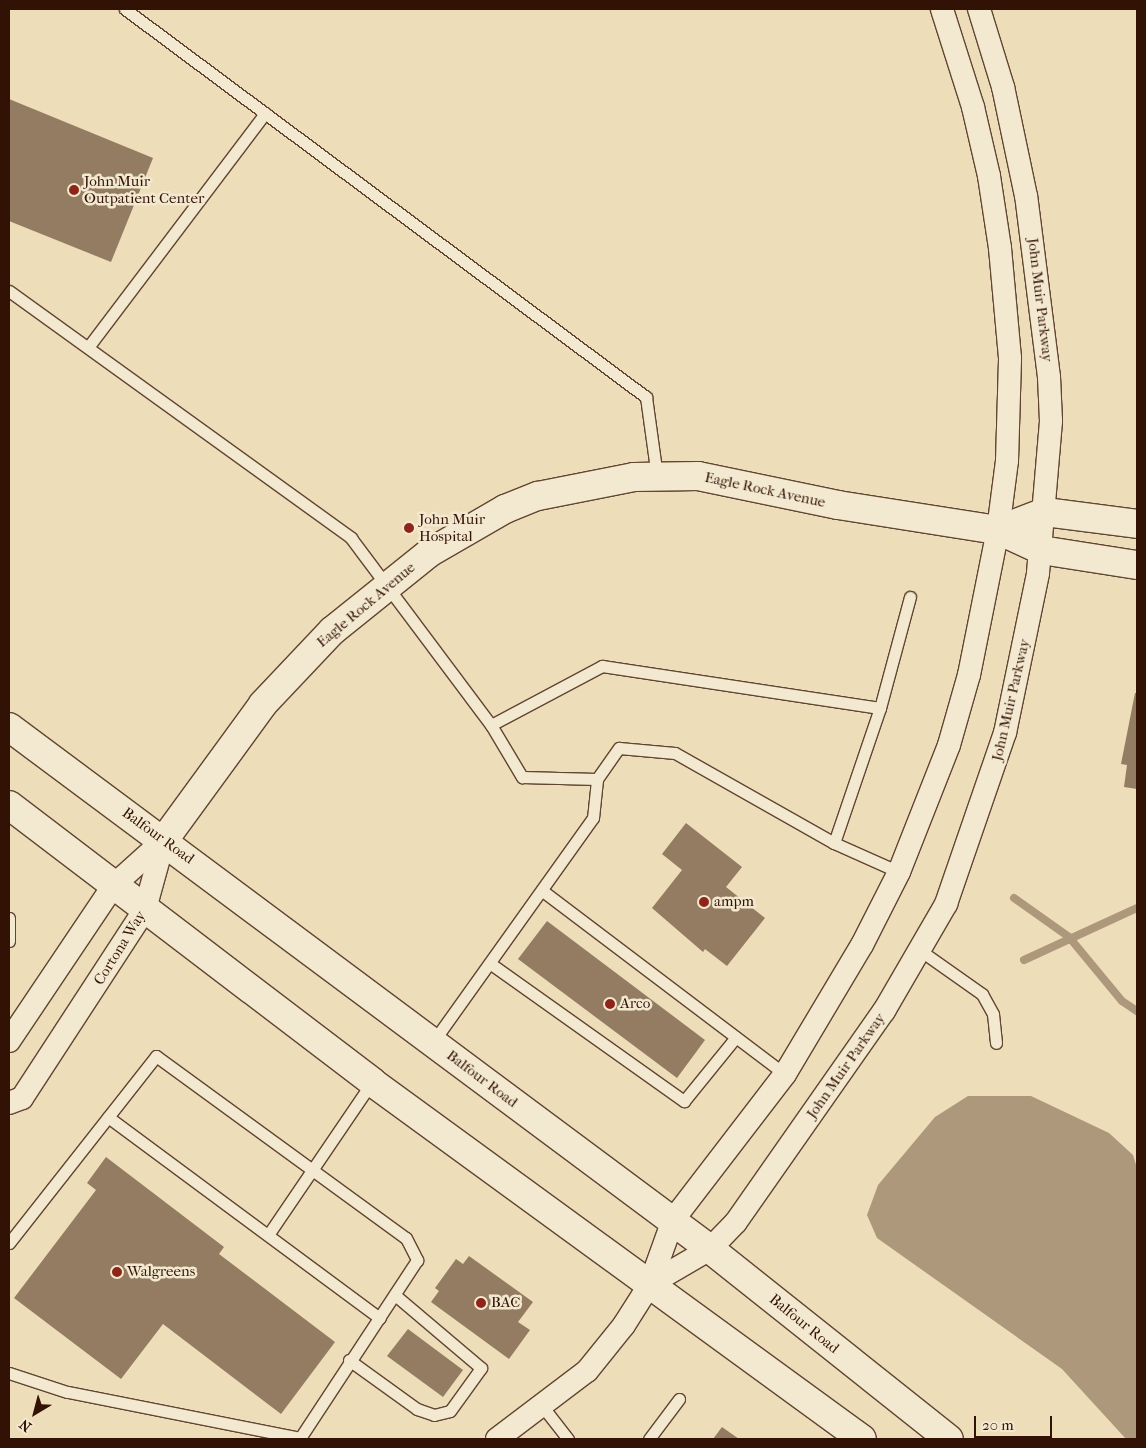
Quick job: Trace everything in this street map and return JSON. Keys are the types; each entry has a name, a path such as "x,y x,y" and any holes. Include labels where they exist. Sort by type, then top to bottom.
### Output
{"main road":[{"name":"Eagle Rock Avenue","path":"164,840 263,704 332,630 387,584 429,553 505,509 585,484 657,476 698,476 838,505 998,530 1041,550 1137,565"},
{"name":"Eagle Rock Avenue","path":"998,530 1045,512 1137,524"},
{"name":"Balfour Road","path":"9,727 164,840 673,1220 948,1439"},
{"path":"9,805 372,1082 862,1439"}],"street":[{"name":"John Muir Parkway","path":"503,1438 587,1371 650,1284 673,1220 784,1074 862,945 899,872 931,795 970,675 998,530 1009,410 1007,307 989,176 973,108 942,9"},
{"name":"John Muir Parkway","path":"650,1284 710,1249 736,1222 840,1076 921,951 946,904 990,786 1015,692 1041,550 1051,421 1040,295 1026,196 1005,96 979,9"},
{"path":"9,1041 114,885 164,840"},
{"name":"Cortona Way","path":"9,1103 22,1098 145,909 164,840"}],"lane":[{"path":"125,9 646,397 657,476"},
{"path":"89,346 265,114"},
{"path":"9,290 89,346 350,538 387,584 492,725 522,777 597,779"},
{"path":"834,843 880,708 910,597"},
{"path":"492,725 602,666 880,708"},
{"path":"433,1042 544,892 593,818 597,779 619,748 675,753 834,843 899,872"},
{"path":"544,892 784,1074"},
{"path":"9,918 9,941"},
{"path":"921,951 982,994 993,1014 996,1043"},
{"path":"491,964 684,1101 736,1037"},
{"path":"9,1243 156,1056 310,1171 406,1238 418,1260 380,1318 349,1360 301,1439 67,1392 9,1373"},
{"path":"268,1235 372,1082"},
{"path":"108,1117 380,1318"},
{"path":"349,1360 417,1409 434,1415 450,1411 481,1368 395,1295"},
{"path":"648,1439 679,1399"},
{"path":"543,1407 568,1439"}],"shaded area":[{"path":"968,1096 1031,1096 1109,1133 1133,1155 1137,1168 1137,1439 1126,1439 1062,1369 877,1238 867,1215 878,1185 935,1117"}],"building":[{"name":"John Muir Outpatient Center","path":"9,99 153,158 111,262 9,221"},
{"path":"1135,693 1137,693 1137,789 1124,787 1127,765 1121,764"},
{"path":"686,823 742,867 726,887 765,918 727,966 705,949 703,952 652,908 682,870 662,854"},
{"path":"547,921 705,1040 677,1078 518,959"},
{"path":"106,1157 224,1247 219,1254 335,1342 281,1414 163,1324 121,1379 14,1298 96,1190 87,1183"},
{"path":"469,1256 533,1302 518,1322 530,1330 509,1359 431,1302 439,1291 435,1288 456,1259 463,1264"},
{"path":"408,1329 463,1370 443,1397 387,1356"},
{"path":"722,1427 739,1439 713,1439"}],"waterway":[{"path":"1014,898 1069,937 1122,1001 1137,1011"},
{"path":"1024,960 1137,908"}],"place":[{"name":"John Muir Outpatient Center","path":"74,190"},
{"name":"John Muir Hospital","path":"409,528"},
{"name":"ampm","path":"704,902"},
{"name":"Arco","path":"610,1004"},
{"name":"Walgreens","path":"117,1272"},
{"name":"BAC","path":"481,1303"}]}
